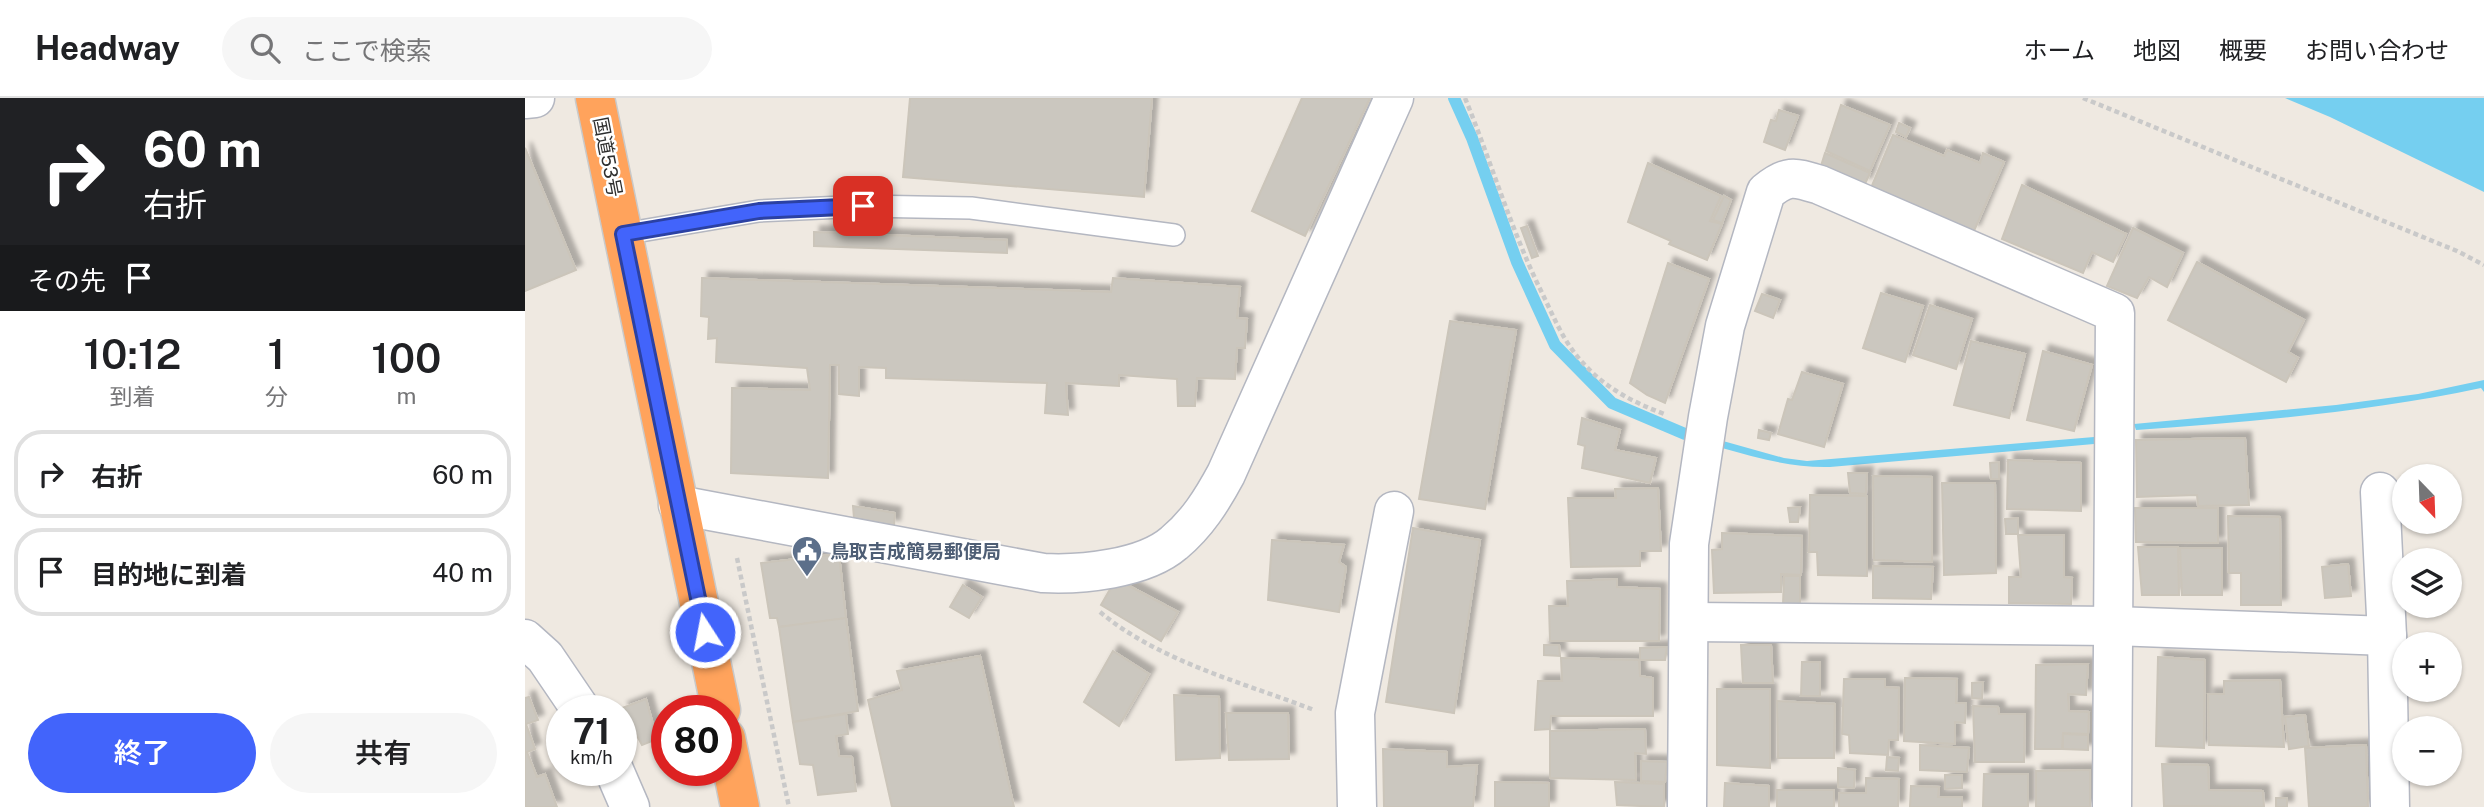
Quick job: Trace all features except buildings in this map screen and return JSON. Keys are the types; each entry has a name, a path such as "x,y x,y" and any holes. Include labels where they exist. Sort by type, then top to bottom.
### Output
{"highway":[{"name":"国道53号","path":"596,98 718,695"},
{"path":"736,786 740,807"}],"street":[{"path":"525,99 535,98"},
{"path":"678,505 1074,575 1140,560 1172,545 1207,507 1226,474 1394,98"},
{"path":"1687,807 1689,544 1706,428 1725,326 1766,192 1782,179 1797,178 2115,313 2112,807"},
{"path":"2380,492 2387,636 2390,807"},
{"path":"1357,807 1355,725 1394,511"},
{"path":"1689,622 2113,626 2387,636"},
{"path":"525,639 545,657 571,695"},
{"path":"621,786 630,807"}],"lane":[{"path":"623,234 759,211 863,206 971,208 1174,235"}],"path":[{"path":"1465,98 1531,271 1564,340 1583,363 1625,398 1706,428"},
{"path":"2083,98 2458,251 2484,265"},
{"path":"734,548 789,807"},
{"path":"1054,573 1119,628 1175,658 1355,725"}],"water":[{"path":"2285,98 2484,98 2484,192 2330,117"},
{"path":"2484,380 2484,392 2481,388 2352,410 2136,430 2134,424 2336,405 2418,394"},
{"path":"2094,437 2094,444 1830,467 1789,464 1722,448 1723,441 1784,458 1807,461"}],"waterway":[{"path":"1454,98 1472,138 1517,262 1555,345 1612,403 1685,434"}],"place":[{"name":"鳥取吉成簡易郵便局","path":"807,578"}],"route":[{"path":"705,632 623,234 759,211 863,206"}]}
